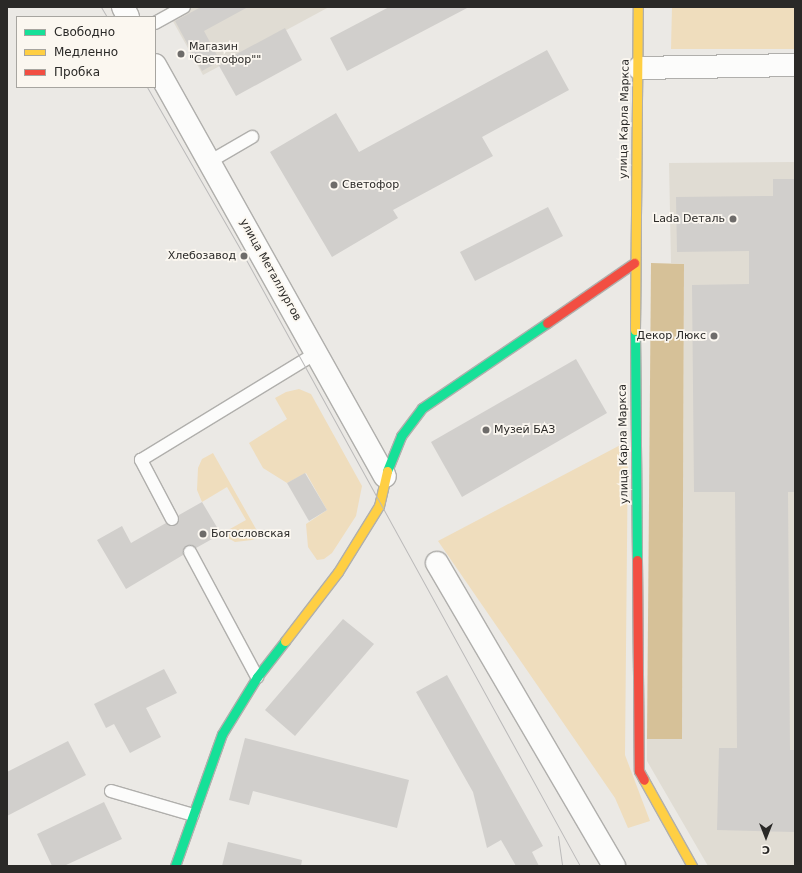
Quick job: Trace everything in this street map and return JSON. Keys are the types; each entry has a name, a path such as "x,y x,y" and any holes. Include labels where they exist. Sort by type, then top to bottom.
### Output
{"main road":[{"name":"улица Карла Маркса","path":"638,7 639,68 634,263 639,771 692,866"},
{"path":"171,864 178,855 222,734 257,677 342,565 379,506 384,476 397,442 422,408 634,263"}],"street":[{"path":"123,7 128,16"},
{"path":"639,68 795,65"},
{"name":"улица Металлургов","path":"156,67 384,476"},
{"path":"437,563 614,866"}],"lane":[{"path":"156,22 184,7"},
{"path":"209,162 252,137"},
{"path":"172,519 141,460 316,354"},
{"path":"190,552 257,677"},
{"path":"111,790 193,815"}],"shaded area":[{"path":"165,7 329,7 203,75"},
{"path":"672,7 795,7 795,49 671,49"},
{"path":"795,162 795,866 708,866 647,761 647,739 682,738 684,264 671,263 669,163"},
{"path":"651,263 684,264 682,739 647,739"},
{"path":"299,389 311,394 362,486 356,516 332,553 324,559 317,560 308,547 306,524 327,510 306,473 287,483 263,468 249,443 287,419 275,398 286,392"},
{"path":"628,441 625,755 650,821 628,828 615,798 438,541"},
{"path":"213,453 260,536 252,540 235,542 221,534 246,520 227,487 202,502 197,490 198,468 202,459"}],"building":[{"path":"201,7 248,7 204,31 220,61 202,71 175,21"},
{"path":"389,7 469,7 347,71 330,38"},
{"path":"285,28 302,60 236,96 218,64"},
{"path":"547,50 569,90 482,137 493,156 393,210 398,218 332,257 270,152 336,113 359,152"},
{"path":"773,179 795,179 795,492 788,492 790,750 795,750 795,832 717,830 719,748 737,748 735,492 694,492 692,285 749,284 749,251 677,252 676,197 773,196"},
{"path":"548,207 563,236 475,281 460,252"},
{"path":"576,359 607,413 462,497 431,442"},
{"path":"305,473 327,510 309,521 287,483"},
{"path":"202,502 221,534 196,548 191,545 186,546 183,555 126,589 97,540 122,526 131,543 166,523 171,526 176,525 179,515"},
{"path":"343,619 374,644 295,736 265,710"},
{"path":"164,669 177,693 146,708 161,737 130,753 114,724 106,728 94,704"},
{"path":"447,675 543,846 532,852 539,866 516,866 501,840 487,848 473,792 416,692"},
{"path":"245,738 409,780 397,828 253,791 249,805 229,800"},
{"path":"68,741 86,775 7,816 7,772"},
{"path":"104,802 122,839 64,866 52,866 37,834"},
{"path":"228,842 302,860 301,866 222,866"}],"tram line":[{"path":"101,7 106,16"},
{"path":"148,88 244,256 580,866"},
{"path":"558,836 562,866"}],"traffic: fast":[{"path":"387,471 401,436 422,408 547,323"},
{"path":"635,330 637,560"},
{"path":"175,866 222,734 257,677 285,641"}],"traffic: slow":[{"path":"635,330 638,7"},
{"path":"285,641 338,572 379,506 387,471"},
{"path":"644,780 692,866"}],"traffic: jam":[{"path":"547,323 634,263"},
{"path":"637,560 639,771 644,780"}],"place":[{"name":"Магазин \"Светофор\"\"","path":"181,54"},
{"name":"Светофор","path":"334,185"},
{"name":"Lada Dеталь","path":"733,219"},
{"name":"Хлебозавод","path":"244,256"},
{"name":"Декор Люкс","path":"714,336"},
{"name":"Музей БАЗ","path":"486,430"},
{"name":"Богословская","path":"203,534"}]}
